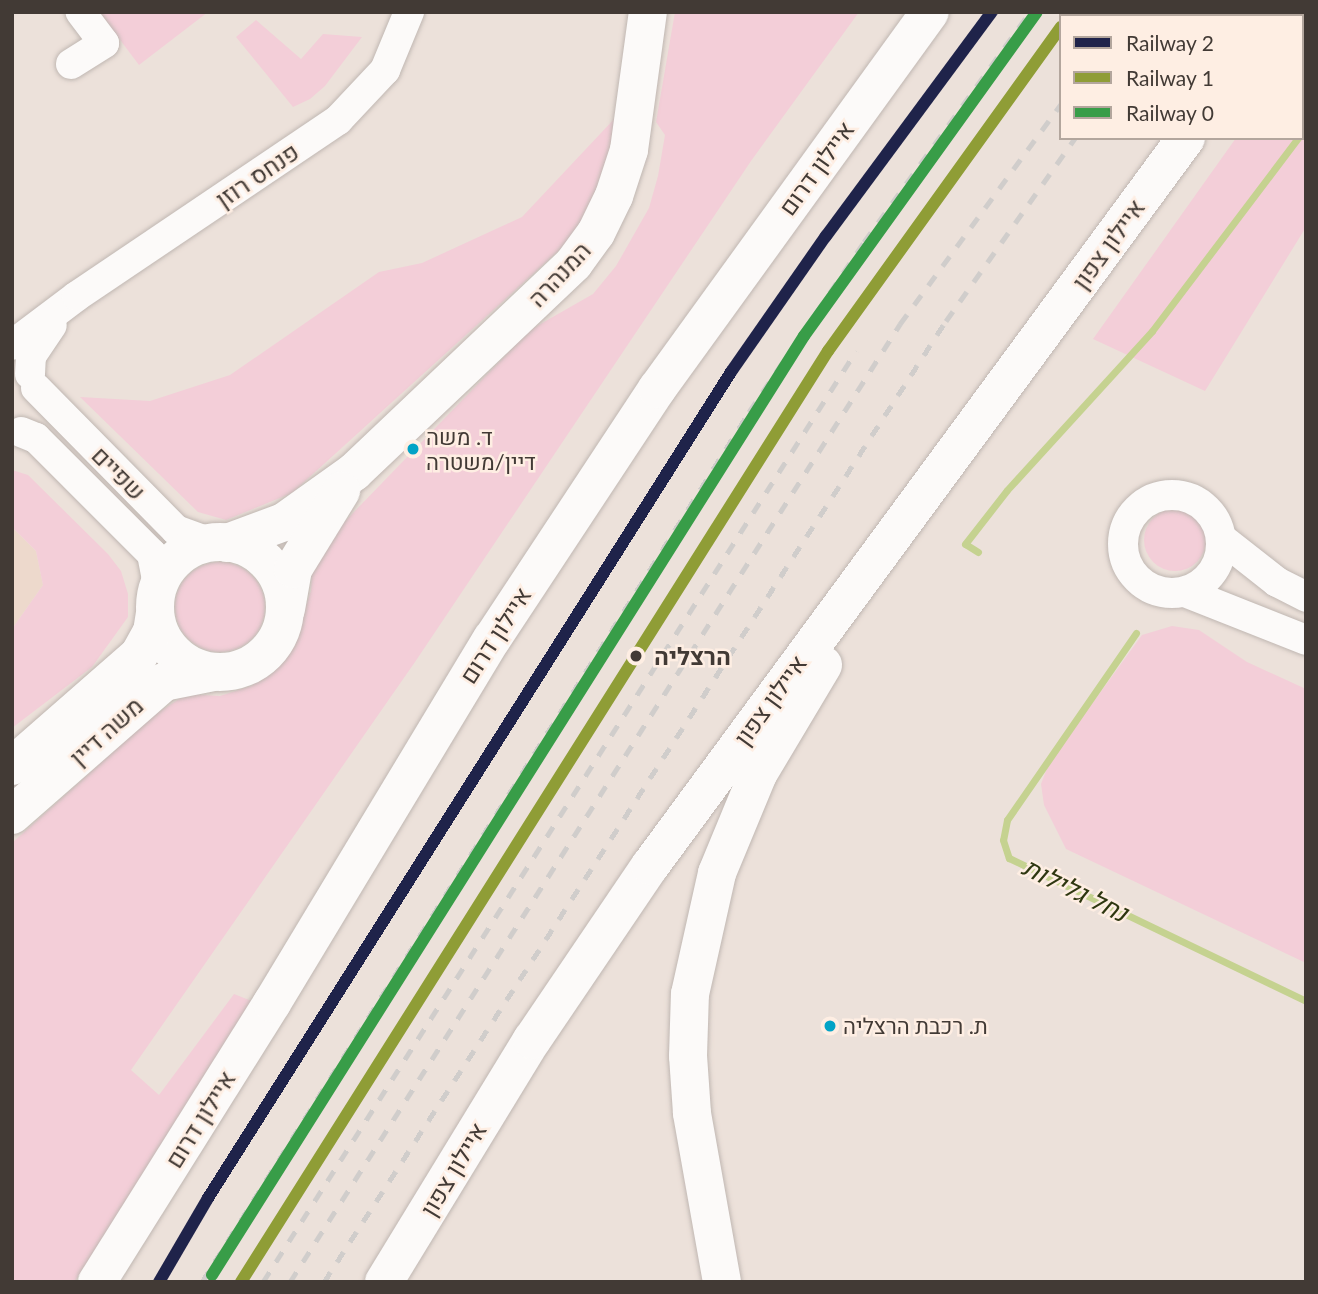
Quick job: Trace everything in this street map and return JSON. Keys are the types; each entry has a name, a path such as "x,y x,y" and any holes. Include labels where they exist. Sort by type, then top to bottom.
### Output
{"main road":[{"name":"המנהרה","path":"220,543 284,522 354,472 574,263 596,233 614,196 629,150 648,12"},
{"name":"איילון דרום","path":"97,1282 272,1003 492,639 665,378 930,12"},
{"name":"איילון צפון","path":"384,1282 532,1040 650,866 807,649 1185,140"},
{"name":"המנהרה","path":"285,613 293,569 354,472"},
{"path":"722,1282 699,1166 688,1056 690,995 717,873 758,774 930,486"},
{"path":"220,543 254,552 274,572 283,592 285,613 273,645 261,657 238,669 213,672 196,668 179,658 166,644 157,598 170,566 185,552 220,543"},
{"name":"משה דיין","path":"12,766 139,655 152,632 157,598"},
{"name":"משה דיין","path":"12,815 164,682 213,672"}],"street":[{"path":"71,64 104,43 81,12"},
{"name":"פנחס רוזן","path":"12,345 338,120 385,70 409,12"},
{"name":"פנחס רוזן","path":"26,373 36,347 67,305"},
{"name":"שפיים","path":"16,434 33,416 26,373"},
{"name":"שפיים","path":"26,373 176,530 220,543"},
{"name":"שפיים","path":"16,434 36,438 152,554 157,598"},
{"path":"1306,597 1277,582 1221,538 1209,512 1197,502 1182,496 1154,498 1132,514 1123,538 1126,564 1133,575 1154,590 1185,592 1306,639"},
{"path":"1185,592 1209,576 1217,564 1221,538"}],"shaded area":[{"path":"99,12 208,12 139,65"},
{"path":"675,12 859,12 751,161 415,662 131,1070 159,1095 234,994 254,1002 152,1169 74,1282 12,1282 12,843 154,715 187,694 220,696 251,686 269,674 293,643 311,591 312,570 324,543 530,330 593,294 616,266 649,208 658,176 665,135 656,122"},
{"path":"256,20 301,59 323,34 362,37 325,86 310,99 293,107 236,37"},
{"path":"1306,46 1306,227 1205,391 1093,339 1235,140 1304,140"},
{"path":"616,117 602,189 566,244 292,493 226,520 198,512 80,397 150,401 230,375 379,272 422,263 522,217"},
{"path":"12,470 28,475 108,554 121,571 128,594 128,617 92,667 12,728 12,629 43,585 36,551 12,527"},
{"path":"1169,509 1181,509 1197,518 1204,528 1204,552 1197,562 1181,571 1169,571 1158,566 1149,557 1144,546 1144,534 1149,523 1158,514"},
{"path":"12,527 36,551 43,585 12,629"},
{"path":"220,562 237,566 252,575 261,590 265,607 261,624 252,639 237,648 220,652 203,648 188,639 179,624 175,607 179,590 188,575 203,566"},
{"path":"1172,626 1199,630 1247,662 1306,689 1306,963 1066,849 1044,805 1041,784 1049,763 1142,635"}],"waterway":[{"path":"978,552 965,544 1007,490 1152,331 1296,140"},
{"name":"נחל גלילות","path":"1136,633 1007,820 1003,840 1009,858 1306,1001"}],"railway":[{"path":"202,1282 749,412 864,242 1030,12"},
{"path":"290,1282 900,324 1059,107"},
{"path":"324,1282 946,321 1074,140"},
{"path":"263,1282 856,351"}],"rail line":[{"name":"2","path":"159,1282 208,1198 731,372 826,236 992,12"},
{"name":"0","path":"212,1275 804,336 1037,12"},
{"name":"1","path":"241,1282 828,351 1059,30"}],"place":[{"name":"ד. משה דיין/משטרה","path":"413,449"},
{"name":"הרצליה","path":"636,656"},
{"name":"ת. רכבת הרצליה","path":"830,1026"}]}
